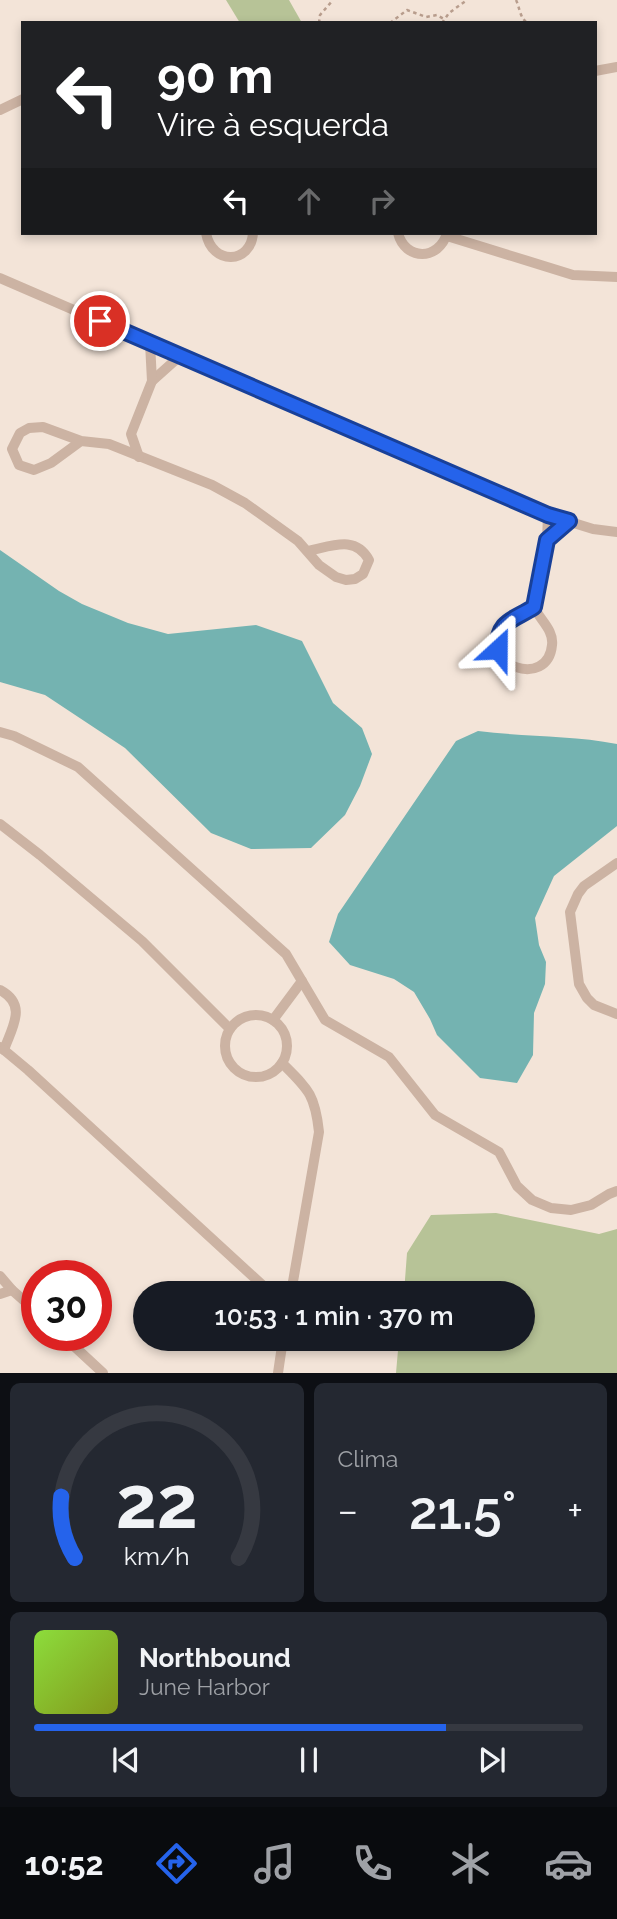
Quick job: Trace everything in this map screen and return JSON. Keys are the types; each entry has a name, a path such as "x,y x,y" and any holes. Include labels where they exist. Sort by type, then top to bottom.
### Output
{"street":[{"path":"597,71 617,67"},
{"path":"0,110 21,100"},
{"path":"206,235 217,254 227,258 238,256 253,240 253,235"},
{"path":"399,235 402,244 417,254 435,251 446,235"},
{"path":"450,235 500,254 573,275 617,277"},
{"path":"0,278 548,515 593,529 617,532"},
{"path":"139,457 131,434 152,381 150,343"},
{"path":"152,381 180,356"},
{"path":"80,441 51,463 34,470 19,464 12,449 20,433 29,428 43,427 80,441 109,444 212,485 245,503 298,541 319,565 336,577 355,579 369,560 364,551 354,544 338,544 307,551"},
{"path":"109,444 131,434"},
{"path":"534,607 509,620 498,638 498,649 503,659 521,670 532,669 541,664 549,656 552,646 552,635 539,619 534,607 547,540 548,515"},
{"path":"547,540 569,521"},
{"path":"0,732 78,767 286,954 325,1020 389,1057 435,1115 499,1152 517,1186 532,1200 551,1208 571,1210 591,1205 617,1192"},
{"path":"0,824 142,941 230,1029"},
{"path":"617,863 584,886 569,912 579,984 594,1005 617,1014"},
{"path":"274,1020 302,981"},
{"path":"0,990 9,995 17,1011 2,1048 258,1281"},
{"path":"253,1015 274,1020 286,1037 286,1051 282,1063 272,1072 260,1076 253,1077 239,1072 229,1062 225,1049 230,1029 240,1019 253,1015"},
{"path":"282,1063 307,1088 317,1110 318,1132 293,1281"},
{"path":"0,1276 21,1298"},
{"path":"0,1294 12,1290"},
{"path":"79,1351 103,1373"},
{"path":"278,1373 282,1351"}],"path":[{"path":"319,21 320,15 333,0"},
{"path":"393,21 407,10 426,17 437,15 443,21 467,0"},
{"path":"516,0 520,15 525,21"}],"green space":[{"path":"226,0 289,0 301,21 239,21"},
{"path":"496,1213 599,1234 617,1229 617,1373 396,1373 398,1351 535,1351 535,1281 405,1281 407,1253 431,1215"}],"water":[{"path":"0,550 59,591 82,604 128,623 168,634 256,625 302,641 333,703 362,728 372,754 345,815 311,848 251,849 211,833 125,748 45,695 0,682"},
{"path":"478,731 617,744 617,826 554,876 535,918 539,945 546,962 545,984 534,1013 533,1055 517,1083 480,1078 437,1035 414,992 394,979 350,965 329,942 338,914 456,741"}],"route":[{"path":"100,321 548,515 569,521 547,540 534,607 509,620 502,628 498,649"}]}
